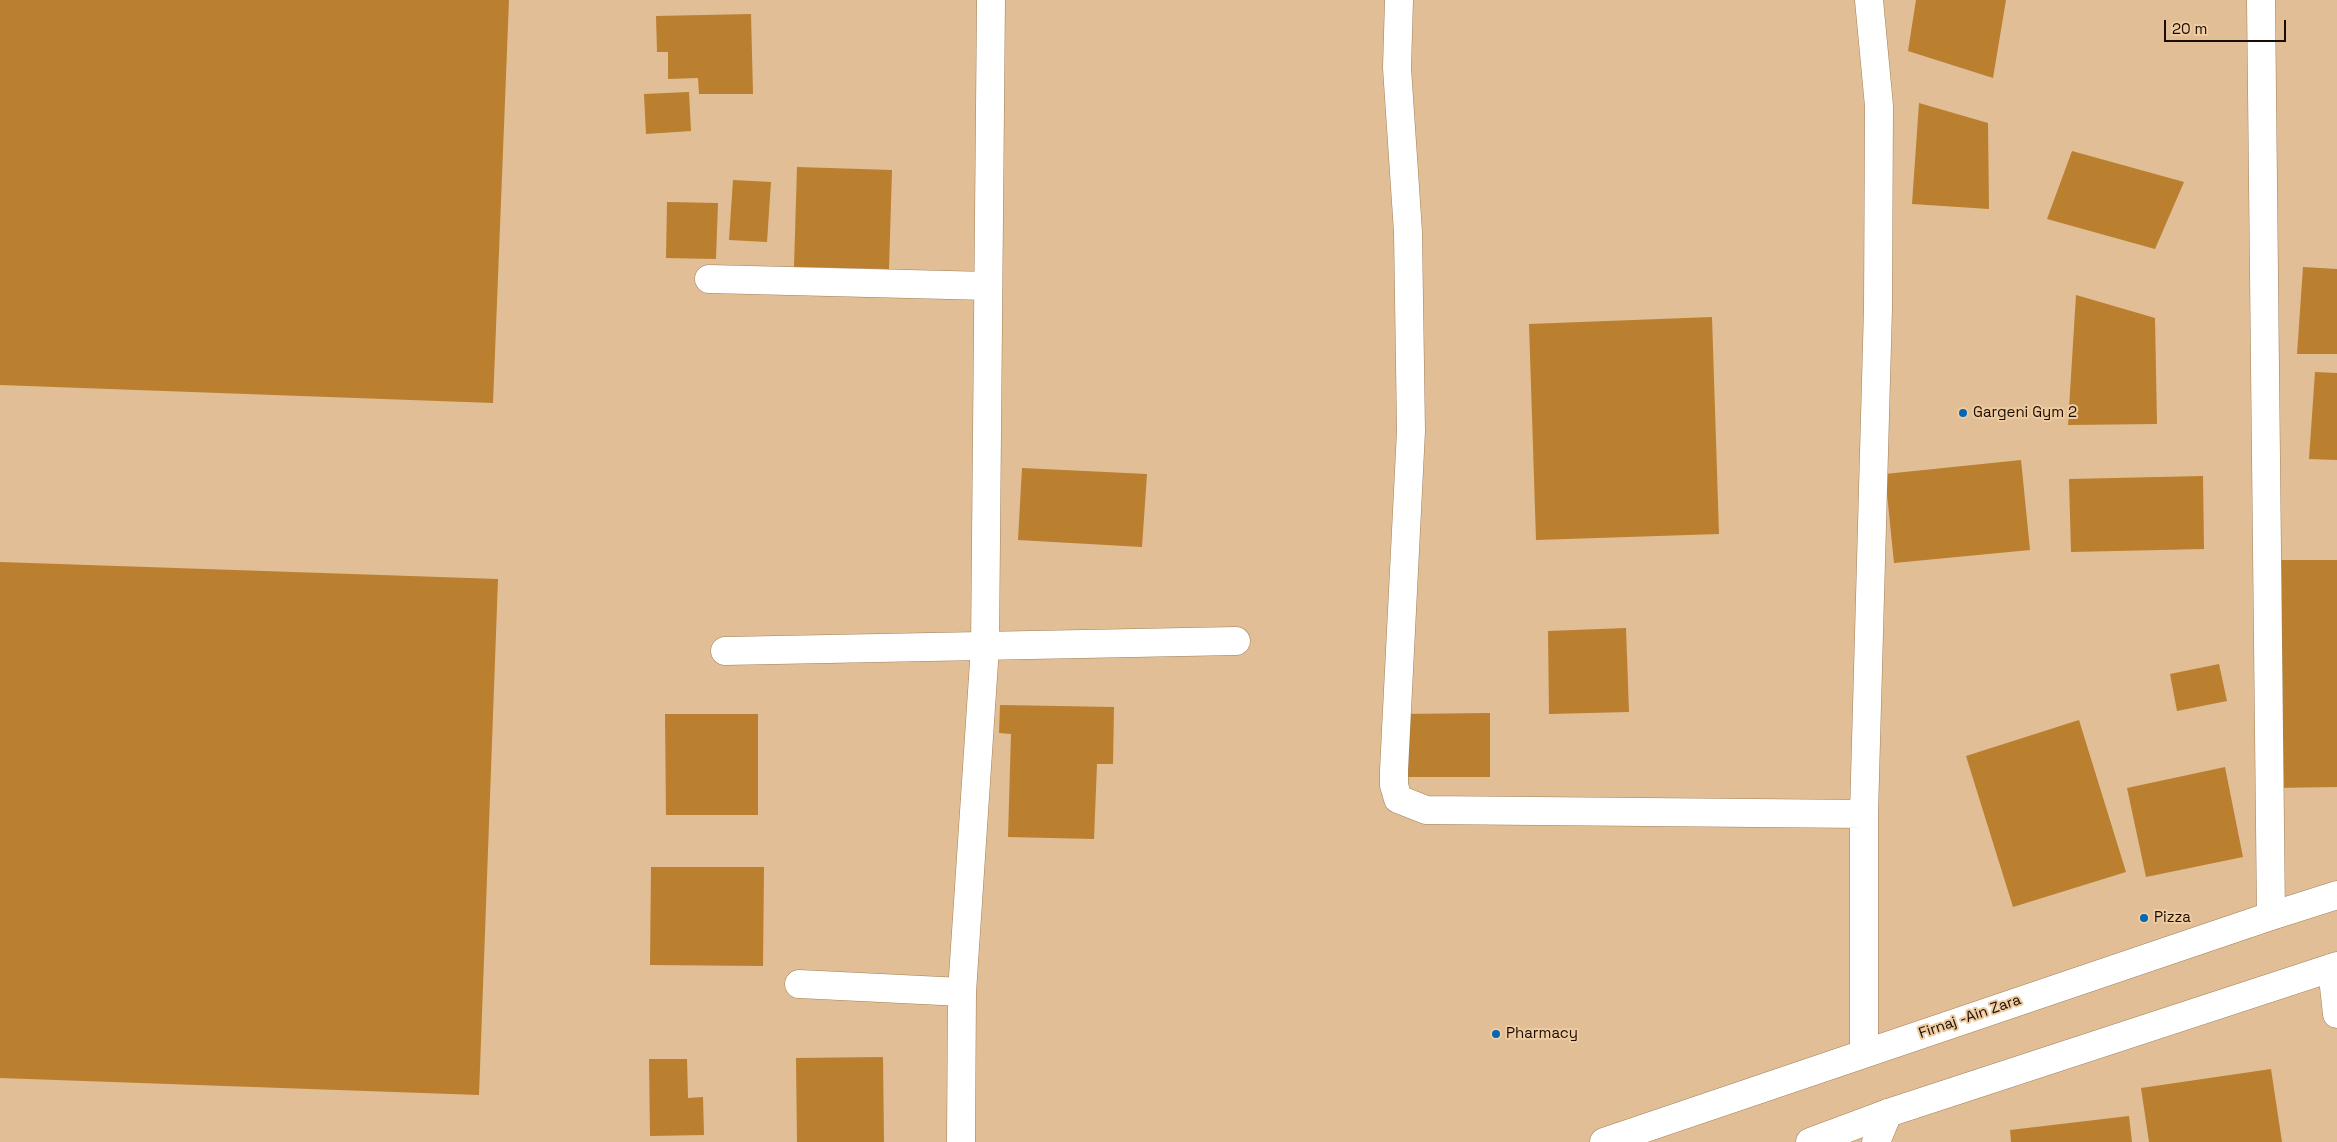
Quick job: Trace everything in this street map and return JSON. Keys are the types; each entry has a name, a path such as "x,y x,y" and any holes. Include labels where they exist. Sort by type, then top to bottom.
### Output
{"street":[{"path":"961,1142 962,992 985,647 991,0"},
{"path":"1399,0 1397,68 1408,232 1411,431 1394,770 1394,785 1398,799 1426,810 1864,814"},
{"path":"1864,1052 1864,814 1878,298 1879,106 1869,0"},
{"path":"2261,0 2270,916"},
{"path":"709,279 988,286"},
{"path":"725,651 1236,641"},
{"name":"Firnaj -Ain Zara","path":"1604,1142 1864,1052 2270,916 2337,896"},
{"path":"1810,1142 1888,1113 2335,967 2337,1014"},
{"path":"799,984 962,992"},
{"path":"1876,1142 1888,1113"}],"building":[{"path":"0,0 509,0 493,403 0,385"},
{"path":"1916,0 2006,0 1993,78 1908,51"},
{"path":"751,14 753,94 699,94 698,78 668,79 668,52 657,52 656,16"},
{"path":"689,92 691,131 646,134 644,94"},
{"path":"1919,103 1988,123 1989,209 1912,204"},
{"path":"2072,151 2184,182 2155,249 2047,219"},
{"path":"797,167 892,170 889,269 794,267"},
{"path":"733,180 771,182 767,242 729,240"},
{"path":"667,202 718,203 716,259 666,258"},
{"path":"2303,267 2337,269 2337,354 2297,354"},
{"path":"2076,295 2155,318 2157,424 2068,425"},
{"path":"1712,317 1719,534 1536,540 1529,324"},
{"path":"2315,372 2337,373 2337,460 2309,459"},
{"path":"2021,460 2030,550 1894,563 1885,474"},
{"path":"1022,468 1147,474 1142,547 1018,540"},
{"path":"2203,476 2204,549 2071,552 2069,479"},
{"path":"2273,560 2337,560 2337,787 2273,788"},
{"path":"0,562 498,579 479,1095 0,1078"},
{"path":"1626,628 1629,712 1549,714 1548,631"},
{"path":"2219,664 2227,701 2177,711 2170,674"},
{"path":"1000,705 1114,707 1113,764 1097,764 1094,839 1008,837 1011,734 999,733"},
{"path":"1490,713 1490,777 1401,777 1400,714"},
{"path":"665,714 758,714 758,815 666,815"},
{"path":"2079,720 2126,872 2013,907 1966,756"},
{"path":"2225,767 2243,857 2146,877 2127,788"},
{"path":"651,867 764,867 763,966 650,965"},
{"path":"883,1057 884,1142 797,1142 796,1058"},
{"path":"649,1059 687,1059 688,1098 703,1097 704,1135 650,1136"},
{"path":"2271,1069 2282,1142 2149,1142 2141,1088"},
{"path":"2129,1116 2132,1142 2011,1142 2010,1130"}],"place":[{"name":"Gargeni Gym 2","path":"1963,413"},
{"name":"Pizza","path":"2144,918"},
{"name":"Pharmacy","path":"1496,1034"}]}
